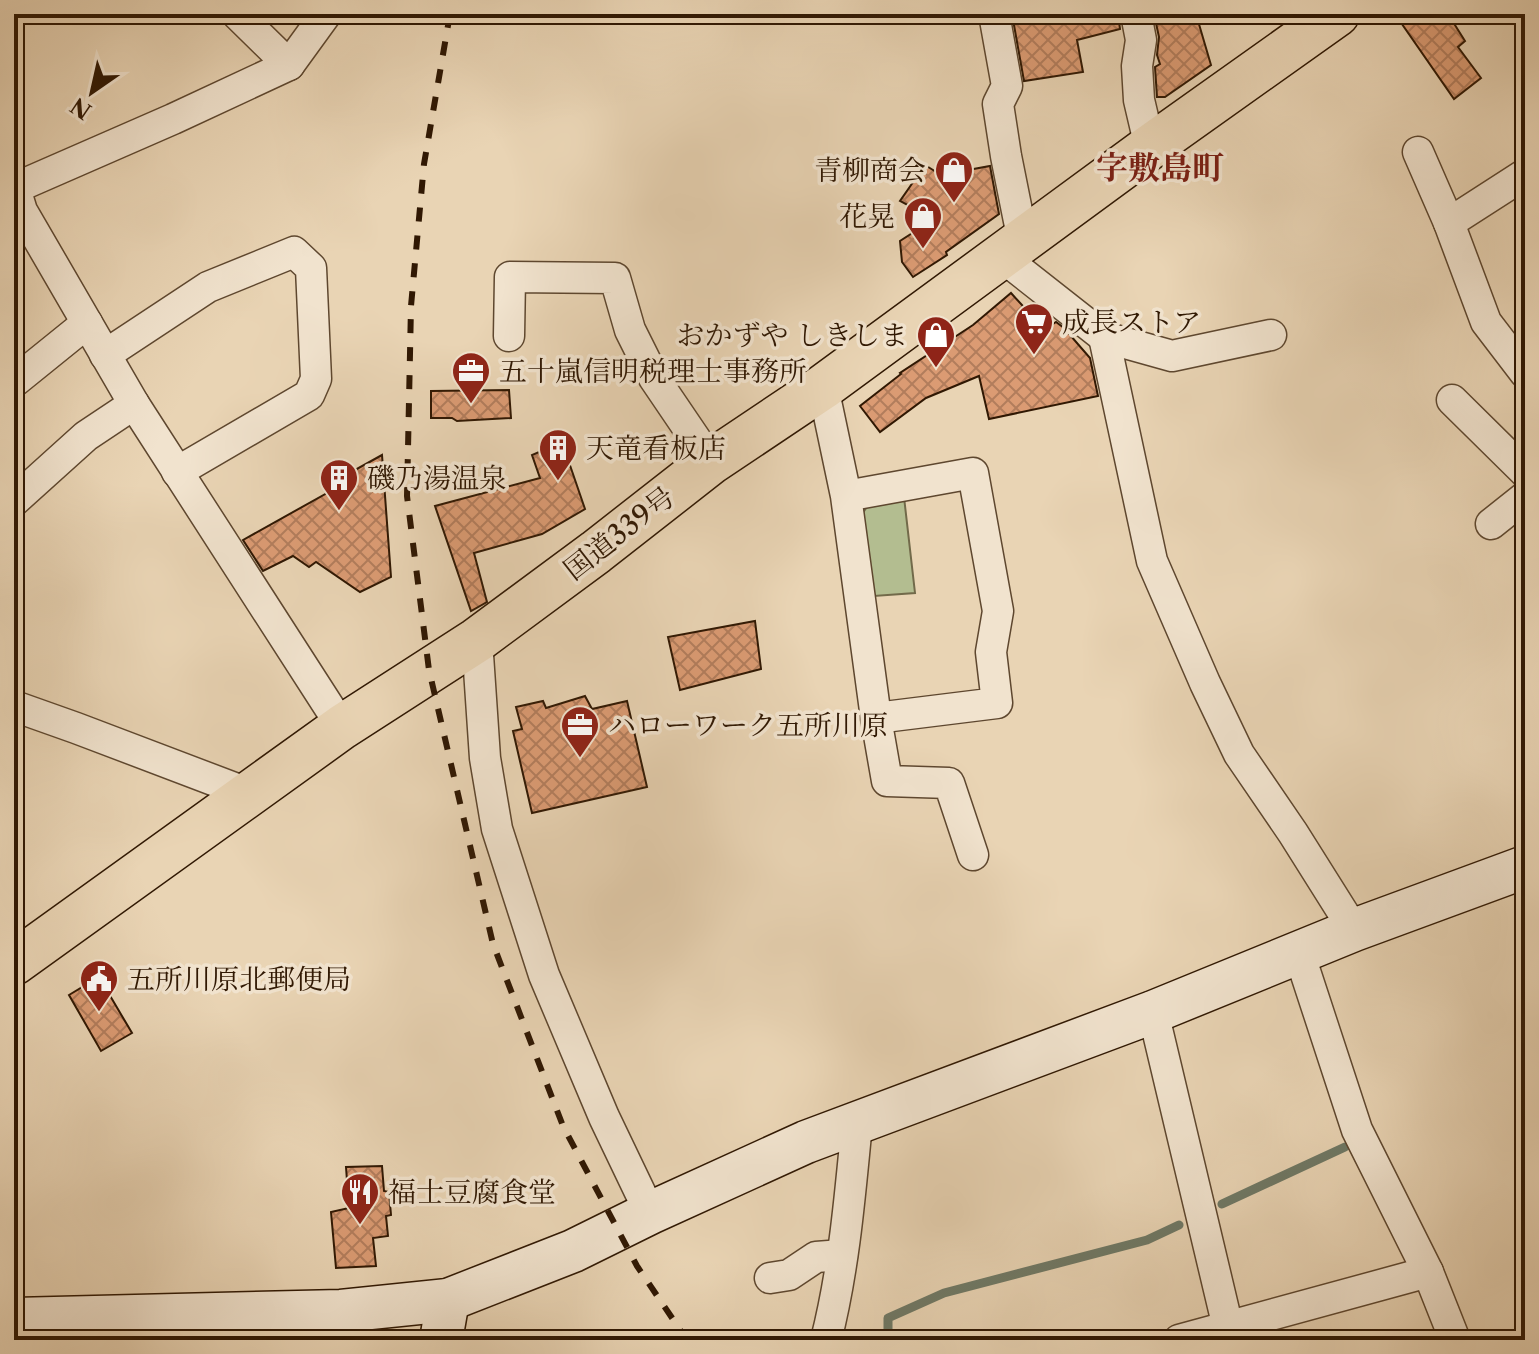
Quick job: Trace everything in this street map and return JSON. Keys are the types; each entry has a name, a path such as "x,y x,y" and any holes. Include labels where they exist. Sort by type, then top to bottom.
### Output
{"highway":[{"name":"国道339号","path":"14,963 342,727 477,640 711,462 823,387 1337,14"}],"street":[{"path":"237,14 289,65"},
{"path":"17,202 173,119 289,65 326,14"},
{"path":"994,14 1007,86 998,104 1006,156 1012,248 1104,337 1172,356 1271,335"},
{"path":"1136,14 1141,40 1137,66 1139,100 1150,147"},
{"path":"1418,152 1449,223 1486,322 1525,373"},
{"path":"1449,223 1525,174"},
{"path":"14,181 17,202 134,404 342,727"},
{"path":"105,355 208,287 294,252 311,268 316,379 309,395 177,472"},
{"path":"509,336 510,277 615,278 630,330 654,378 711,462"},
{"path":"14,382 87,323"},
{"path":"1104,337 1152,561 1239,754 1354,930"},
{"path":"823,387 846,496 887,781 949,783 973,855"},
{"path":"1452,400 1525,472"},
{"path":"14,501 86,436 134,404"},
{"path":"846,496 973,473 998,611 991,652 997,703 876,718"},
{"path":"1491,524 1525,497"},
{"path":"477,640 485,758 497,829 544,975 604,1117 650,1213"},
{"path":"14,706 250,794"},
{"path":"14,1319 117,1328 341,1311 444,1320 650,1213 806,1142 1153,1012 1354,930 1523,873"},
{"path":"1299,953 1357,1130 1428,1272 1455,1340"},
{"path":"1153,1012 1230,1334"},
{"path":"826,1340 847,1225 857,1123"},
{"path":"770,1278 789,1275 816,1257 842,1255"},
{"path":"1179,1340 1230,1334 1428,1272"}],"green space":[{"path":"904,497 915,593 874,596 862,514 869,504"}],"building":[{"path":"1012,14 1118,14 1120,29 1077,40 1083,72 1024,81"},
{"path":"1154,14 1196,14 1211,65 1165,97 1157,97 1155,67 1160,64"},
{"path":"1395,14 1448,14 1465,41 1458,47 1481,78 1454,99"},
{"name":"青柳商会","path":"925,165 941,175 990,166 999,214 913,277 902,262 900,241 934,219 900,201"},
{"name":"成長ストア","path":"1011,293 1032,316 1038,309 1053,324 1056,322 1064,328 1090,358 1098,396 989,419 979,376 926,398 880,432 860,406 900,373 973,325"},
{"name":"五十嵐信明税理士事務所","path":"509,390 511,418 457,421 452,418 431,418 431,391"},
{"path":"562,442 585,509 542,534 474,553 487,602 471,611 435,506 540,478 532,455"},
{"name":"磯乃湯温泉","path":"382,455 391,577 360,592 316,562 309,567 293,556 263,571 243,540 345,483 344,476"},
{"path":"755,621 761,669 680,690 668,637"},
{"name":"ハローワーク五所川原","path":"585,696 592,709 627,701 647,787 532,813 513,731 522,729 516,707 543,701 546,708"},
{"path":"99,977 132,1033 101,1051 69,995"},
{"name":"福士豆腐食堂","path":"382,1166 384,1191 389,1192 391,1215 386,1216 388,1236 373,1238 376,1266 336,1268 331,1212 349,1208 346,1167"}],"waterway":[{"path":"1222,1204 1345,1147"},
{"path":"888,1340 888,1318 944,1293 1147,1240 1179,1225"}],"railway":[{"path":"450,14 424,164 411,306 407,496 429,670 493,944 563,1126 637,1266 687,1340"}],"place":[{"name":"青柳商会","path":"954,204"},
{"name":"花晃","path":"923,250"},
{"name":"成長ストア","path":"1034,356"},
{"name":"おかずや しきしま","path":"936,369"},
{"name":"五十嵐信明税理士事務所","path":"471,405"},
{"name":"天竜看板店","path":"558,482"},
{"name":"磯乃湯温泉","path":"339,512"},
{"name":"ハローワーク五所川原","path":"580,759"},
{"name":"五所川原北郵便局","path":"99,1013"},
{"name":"福士豆腐食堂","path":"360,1226"}],"district":[{"name":"字敷島町","path":"1160,168"}]}
